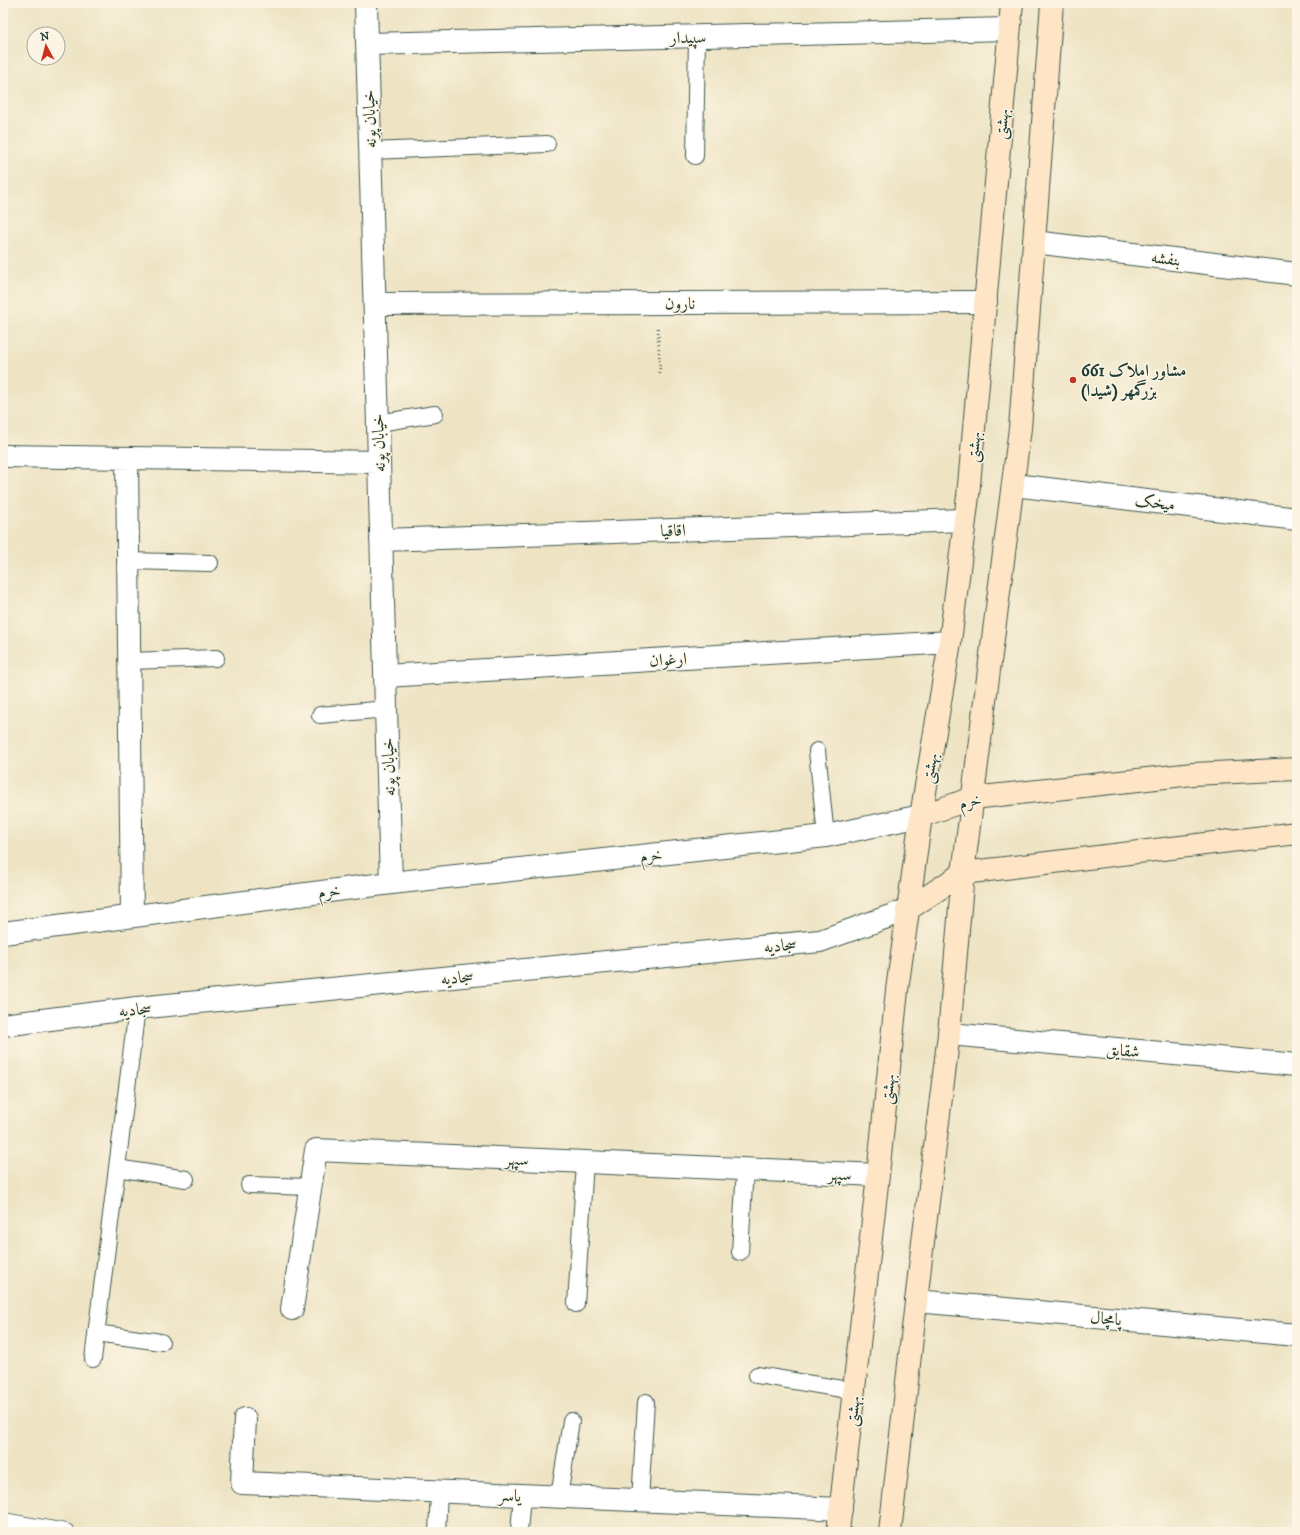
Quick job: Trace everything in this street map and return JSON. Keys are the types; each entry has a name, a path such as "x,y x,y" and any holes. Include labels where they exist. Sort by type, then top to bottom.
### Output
{"street":[{"name":"خیابان پونه","path":"366,3 391,883"},
{"name":"بهشتی","path":"838,1532 907,910 950,642 965,520 1012,3"},
{"path":"890,1532 916,1301 949,1034 963,873 1014,485 1052,3"},
{"name":"سپیدار","path":"367,44 1009,29"},
{"name":"بنفشه","path":"1034,242 1297,274"},
{"name":"نارون","path":"375,304 986,302"},
{"path":"3,456 379,462"},
{"path":"127,458 132,916"},
{"name":"میخک","path":"1014,485 1297,519"},
{"name":"اقاقیا","path":"381,540 965,520"},
{"name":"ارغوان","path":"385,676 950,642"},
{"name":"خرم","path":"3,933 391,883 826,836 921,816 973,798 1194,774 1297,769"},
{"path":"907,910 963,873 1297,833"},
{"name":"سجادیه","path":"3,1025 137,1008 820,941 907,910"},
{"name":"شقایق","path":"949,1034 1297,1065"},
{"name":"سپهر","path":"292,1309 316,1150 878,1175"},
{"name":"پامچال","path":"916,1301 1297,1335"},
{"name":"یاسر","path":"245,1419 242,1483 841,1509"}],"lane":[{"path":"695,156 697,37"},
{"path":"370,152 547,144"},
{"path":"378,423 435,414"},
{"path":"128,561 210,563"},
{"path":"130,661 216,658"},
{"path":"320,715 386,709"},
{"path":"817,751 826,836"},
{"path":"93,1359 137,1008"},
{"path":"576,1304 585,1162"},
{"path":"117,1168 186,1178"},
{"path":"740,1252 745,1169"},
{"path":"249,1185 310,1187"},
{"path":"96,1333 161,1342"},
{"path":"757,1375 854,1391"},
{"path":"640,1501 646,1402"},
{"path":"559,1497 571,1421"},
{"path":"437,1532 439,1492"},
{"path":"519,1532 522,1495"},
{"path":"3,1521 66,1532"}],"path":[{"path":"657,303 660,374"}],"place":[{"name":"مشاور املاک 661 بزرگمهر (شیدا)","path":"1073,380"}]}
